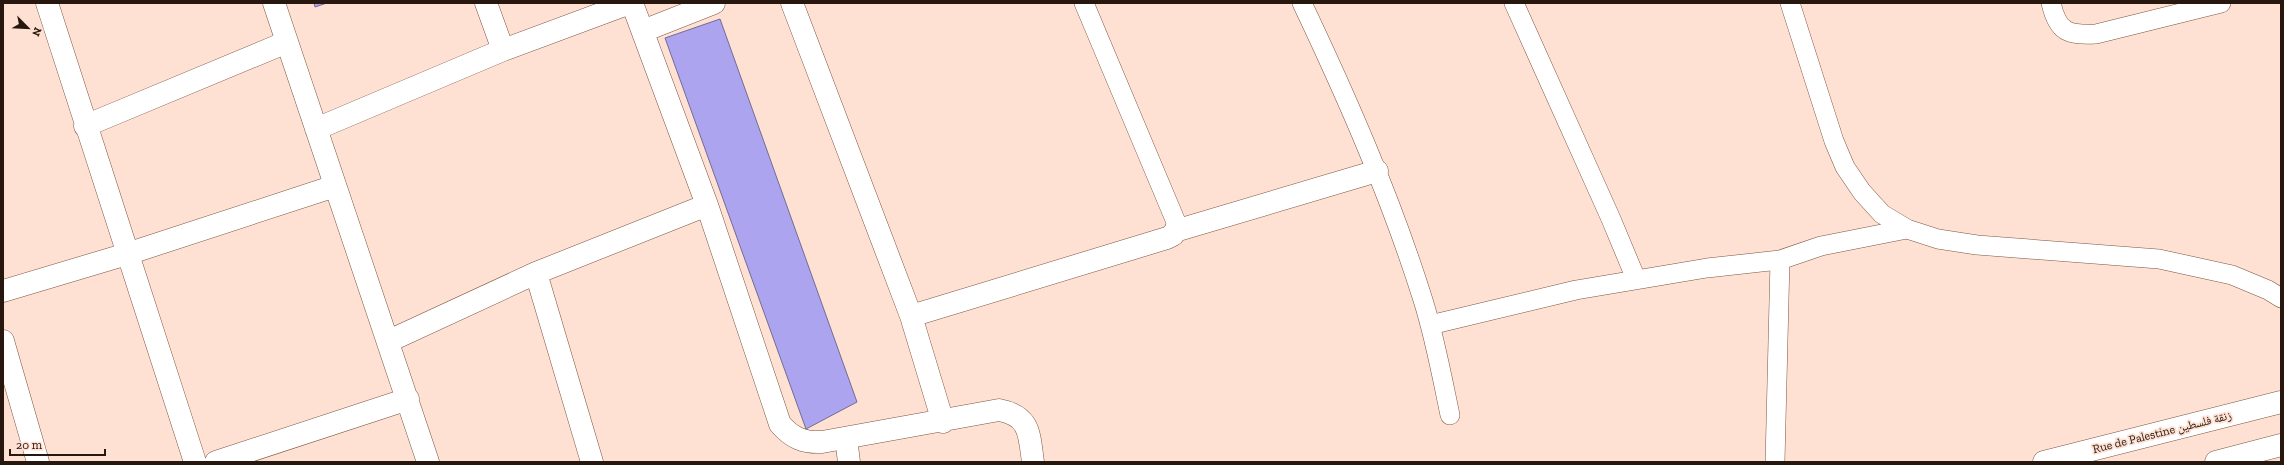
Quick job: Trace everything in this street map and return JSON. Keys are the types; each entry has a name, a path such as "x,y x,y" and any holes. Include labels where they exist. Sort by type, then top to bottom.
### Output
{"street":[{"path":"47,3 126,254 195,462"},
{"path":"274,3 389,341 428,462"},
{"path":"486,3 503,50"},
{"path":"316,129 503,50 631,3 643,31 707,205 780,424 794,437 803,441 822,442 943,422 1000,410 1017,415 1023,420 1028,433 1033,462"},
{"path":"643,31 714,3"},
{"path":"792,3 911,316 943,422"},
{"path":"85,126 287,42"},
{"path":"911,316 1167,238 1173,235 1176,231 1377,171"},
{"path":"3,291 126,254 336,186"},
{"path":"389,341 536,273 707,205"},
{"path":"536,273 592,462"},
{"path":"3,341 38,462"},
{"path":"216,462 408,399"},
{"name":"Rue de Palestine زنقة فلسطين","path":"2044,462 2281,402"},
{"path":"846,438 849,462"},
{"path":"2216,462 2281,445"}],"lane":[{"path":"1084,3 1176,222 1176,231"},
{"path":"1302,3 1348,99 1377,171 1421,293 1430,325 1450,415"},
{"path":"1514,3 1611,219 1636,279"},
{"path":"1790,3 1834,141 1845,167 1862,192 1882,214 1907,229 1938,239 1977,245 2159,258 2232,275 2268,290 2281,298"},
{"path":"2051,3 2060,24 2068,33 2074,35 2096,34 2221,3"},
{"path":"1430,325 1576,290 1707,268 1780,260 1821,246 1907,229"},
{"path":"1775,462 1780,260"}],"building":[{"path":"314,3 327,3 315,7"},
{"path":"720,19 857,402 806,429 665,38"}]}
